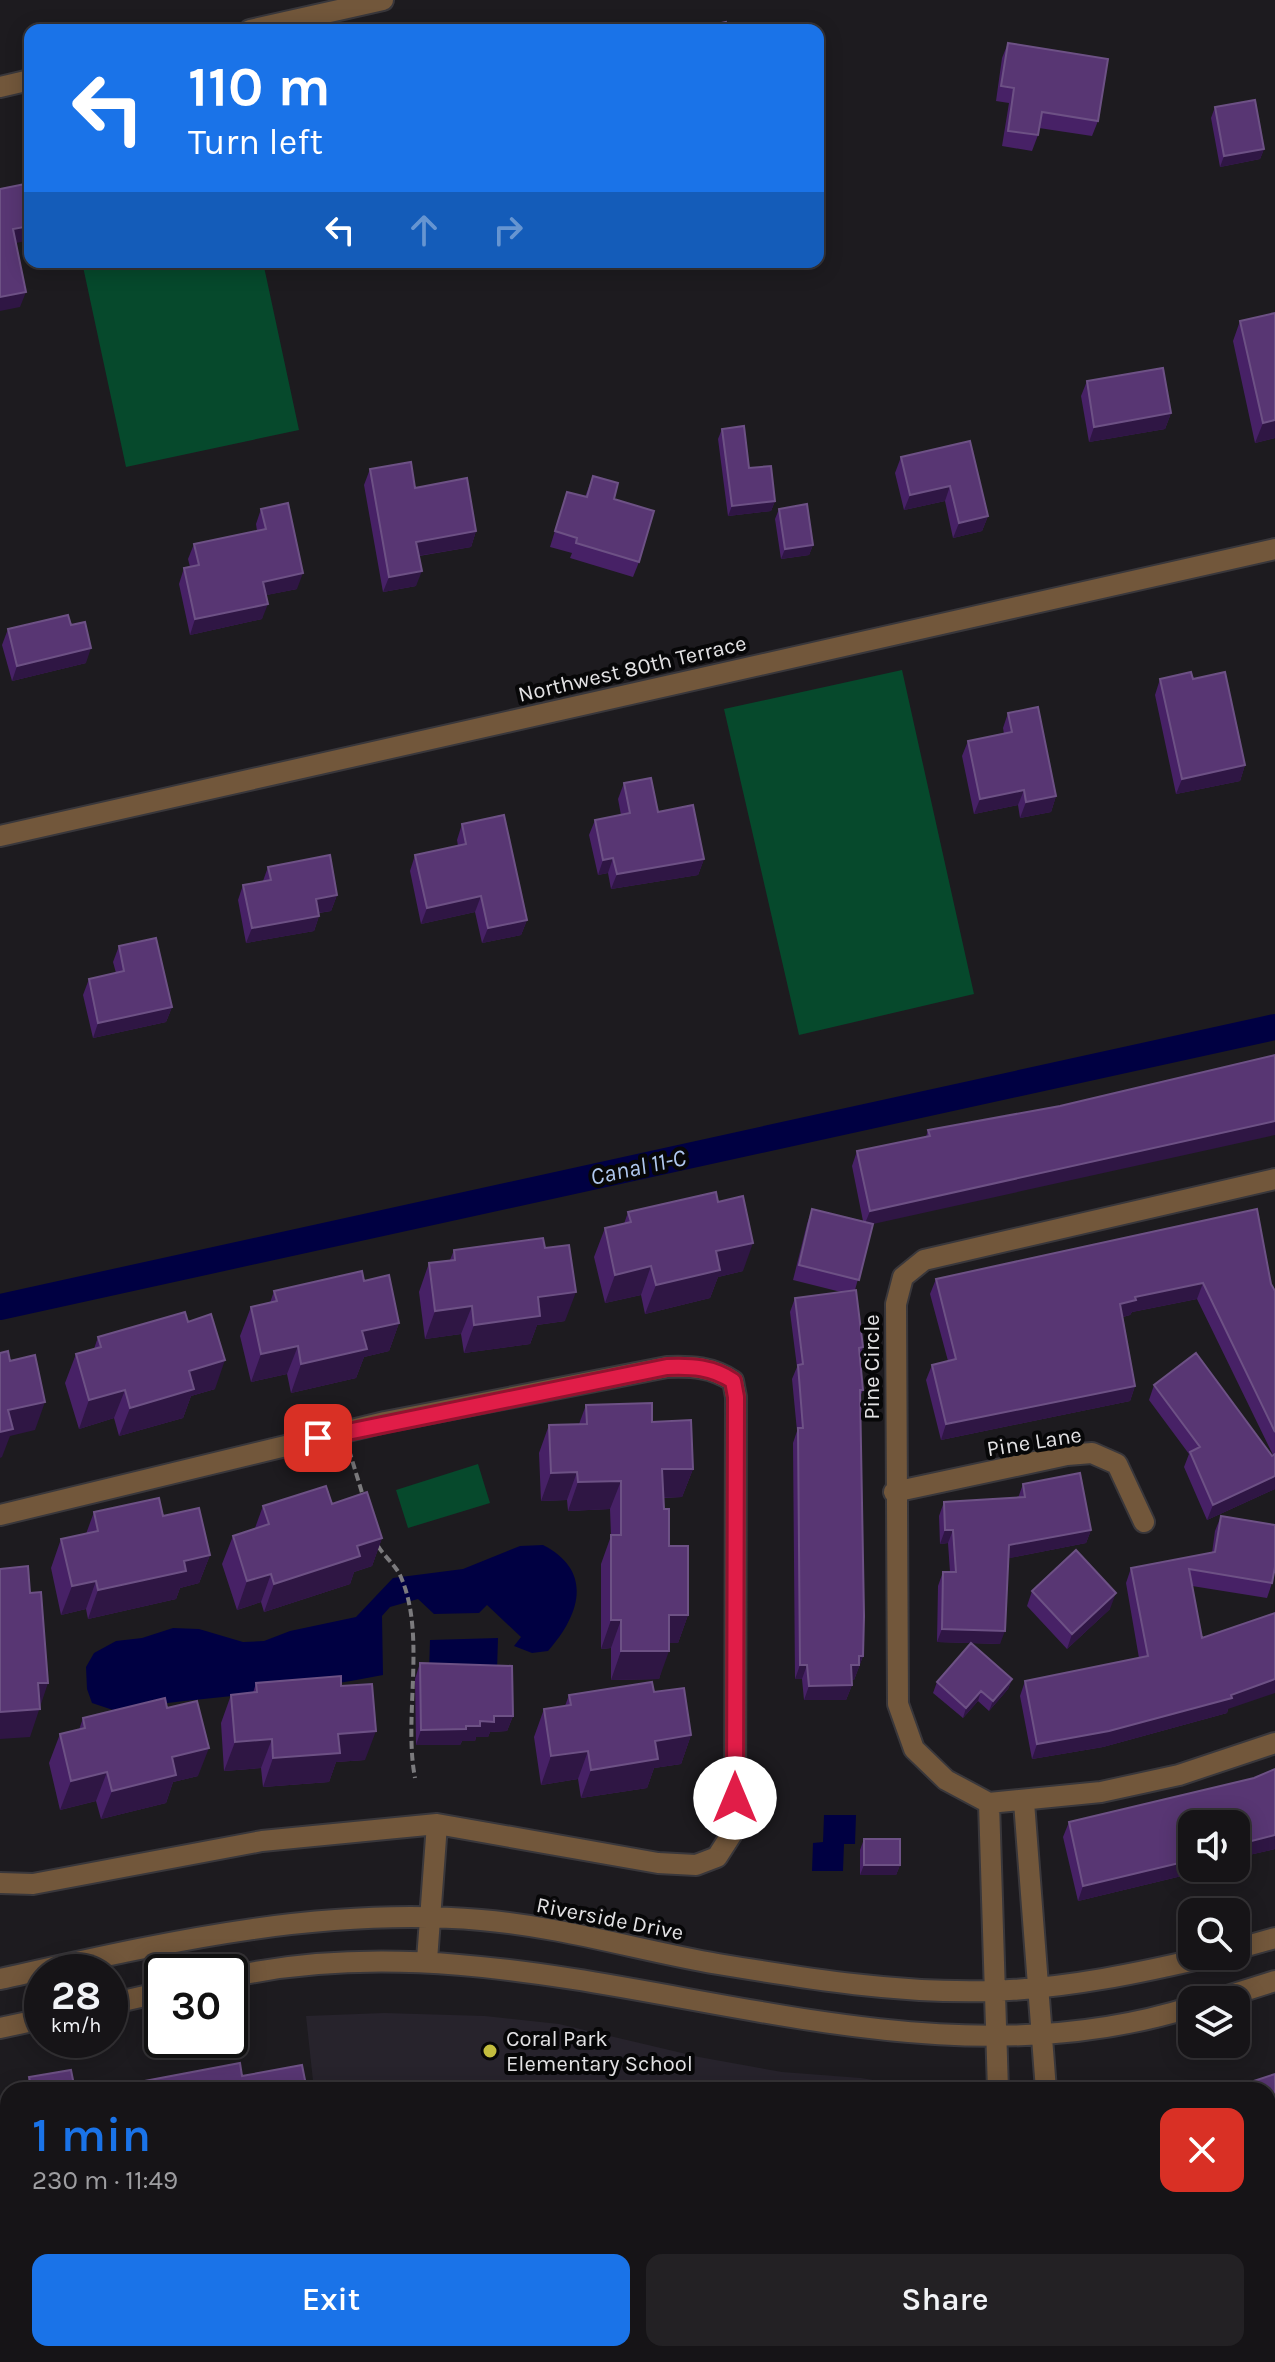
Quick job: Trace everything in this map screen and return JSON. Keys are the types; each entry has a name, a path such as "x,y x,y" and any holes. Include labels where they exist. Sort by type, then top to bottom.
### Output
{"street":[{"path":"277,24 383,0"},
{"path":"0,87 24,81"},
{"name":"Northwest 80th Terrace","path":"0,836 1275,549"},
{"name":"Pine Circle","path":"1274,1183 924,1260 903,1277 896,1304 894,1492 898,1704 914,1749 946,1780 989,1803 1024,1802 1101,1792 1179,1775 1275,1743"},
{"path":"0,1515 344,1432 667,1367 695,1366 719,1372 733,1381 736,1397 735,1829 728,1845 717,1857 696,1865 658,1863 437,1824 262,1841 33,1884 0,1883"},
{"name":"Pine Lane","path":"894,1492 1067,1455 1092,1453 1117,1464 1144,1522"},
{"path":"1024,1802 1045,2082"},
{"path":"989,1803 998,2082"},
{"path":"427,1960 437,1824"},
{"name":"Riverside Drive","path":"0,1979 266,1925 360,1916 480,1920 584,1933 714,1963 852,1984 995,1991 1108,1980 1178,1964"},
{"path":"1250,1945 1275,1938"},
{"path":"248,1974 295,1966 427,1960 566,1976 846,2028 996,2037 1041,2034 1178,2010"},
{"path":"1250,1989 1275,1981"},
{"path":"0,2028 24,2023"}],"path":[{"path":"344,1432 365,1504"},
{"path":"374,1534 378,1548 399,1573 410,1605 412,1714 409,1747 415,1778"}],"shaded area":[{"path":"543,1545 570,1567 577,1594 568,1623 548,1651 532,1653 514,1646 521,1637 487,1605 479,1613 434,1614 418,1599 390,1607 382,1616 383,1675 113,1710 92,1703 87,1689 86,1667 94,1653 116,1641 142,1638 173,1628 199,1629 243,1642 264,1641 290,1631 356,1617 393,1578 463,1569 520,1546"},
{"path":"498,1638 497,1671 429,1673 430,1640"},
{"path":"824,1815 856,1815 855,1844 844,1844 843,1871 812,1871 813,1843 823,1842"},
{"name":"Coral Park Elementary School","path":"384,2013 485,2016 559,2024 699,2057 782,2072 885,2082 313,2082 306,2016"}],"green space":[{"path":"83,268 264,268 299,430 126,467"},
{"path":"902,670 974,994 799,1035 724,709"},
{"path":"478,1464 490,1503 408,1528 396,1490"}],"building":[{"path":"1008,43 1108,59 1098,121 1042,112 1038,135 1008,131 1014,88 1001,86"},
{"path":"1255,100 1264,149 1224,156 1215,107"},
{"path":"24,184 24,227 13,229 26,292 0,297 0,189"},
{"path":"1275,313 1275,420 1263,423 1240,321"},
{"path":"1163,368 1171,413 1094,427 1087,381"},
{"path":"744,426 749,468 771,466 775,501 732,506 722,429"},
{"path":"970,441 988,516 959,523 950,486 910,495 901,457"},
{"path":"411,462 415,488 467,478 476,531 416,542 422,571 389,577 370,469"},
{"path":"593,476 618,483 614,499 654,511 639,562 576,543 577,538 555,531 567,492 587,497"},
{"path":"288,503 303,573 263,582 268,604 195,619 184,568 199,565 194,544 266,529 261,509"},
{"path":"807,504 813,545 785,549 779,509"},
{"path":"68,615 71,625 85,622 91,648 17,666 8,629"},
{"path":"1191,672 1193,679 1225,672 1245,765 1182,779 1160,679"},
{"path":"1038,707 1056,796 1026,802 1024,790 980,799 968,741 1012,732 1008,713"},
{"path":"651,778 658,812 693,805 704,859 617,874 613,858 603,860 595,820 630,813 624,783"},
{"path":"504,815 527,920 488,928 481,896 427,908 415,855 466,844 462,824"},
{"path":"330,855 337,895 316,899 319,916 252,928 243,885 271,880 268,867"},
{"path":"156,938 172,1007 98,1023 89,979 124,971 119,946"},
{"path":"1275,1055 1275,1121 870,1211 857,1151 930,1136 928,1130 1060,1106"},
{"path":"716,1192 718,1202 743,1196 753,1243 716,1251 720,1270 656,1285 651,1266 615,1275 605,1228 631,1222 628,1212"},
{"path":"812,1209 873,1224 859,1280 799,1265"},
{"path":"1257,1209 1271,1284 1275,1291 1275,1432 1203,1283 1135,1297 1136,1300 1120,1304 1135,1386 946,1424 932,1365 956,1359 936,1279"},
{"path":"543,1238 545,1248 569,1245 576,1292 538,1297 540,1316 474,1325 472,1306 435,1311 429,1263 455,1260 454,1250"},
{"path":"362,1271 364,1281 389,1275 399,1323 362,1331 367,1349 301,1364 298,1346 261,1354 251,1307 277,1301 274,1291"},
{"path":"856,1290 863,1347 859,1348 863,1390 860,1390 863,1656 859,1656 859,1665 851,1665 852,1685 809,1686 807,1665 800,1665 798,1428 803,1428 798,1365 803,1364 795,1298"},
{"path":"185,1312 188,1322 211,1314 225,1360 189,1371 194,1389 130,1408 125,1390 89,1400 76,1354 101,1347 98,1337"},
{"path":"8,1351 10,1361 35,1355 45,1402 8,1410 13,1429 0,1432 0,1353"},
{"path":"1196,1353 1272,1456 1275,1454 1275,1476 1213,1505 1190,1452 1200,1447 1154,1385"},
{"path":"652,1403 652,1422 691,1420 693,1469 662,1469 664,1509 669,1509 669,1546 688,1546 688,1615 669,1615 669,1651 621,1651 621,1620 611,1620 611,1535 621,1535 621,1481 578,1482 577,1472 551,1473 549,1425 587,1424 586,1405"},
{"path":"1080,1473 1091,1530 1009,1545 1005,1631 942,1629 943,1572 956,1572 953,1530 945,1530 944,1502 1025,1497 1023,1484"},
{"path":"326,1486 332,1504 367,1492 382,1538 357,1546 360,1556 274,1584 271,1574 247,1581 233,1536 269,1524 263,1506"},
{"path":"159,1498 163,1516 199,1508 210,1555 184,1561 186,1571 98,1590 96,1581 72,1586 61,1539 98,1531 94,1512"},
{"path":"1221,1516 1275,1525 1275,1567 1272,1583 1189,1569 1202,1638 1275,1613 1275,1679 1231,1695 1232,1698 1109,1731 1037,1744 1025,1681 1148,1656 1131,1568 1215,1552"},
{"path":"1076,1550 1116,1593 1072,1634 1032,1591"},
{"path":"28,1566 30,1593 41,1592 48,1683 38,1683 40,1709 0,1712 0,1569"},
{"path":"971,1643 1012,1679 993,1701 981,1691 966,1708 937,1682"},
{"path":"420,1663 512,1666 513,1716 494,1716 494,1722 480,1721 480,1726 466,1726 466,1729 421,1730"},
{"path":"341,1676 341,1686 372,1684 376,1731 338,1734 340,1753 273,1758 272,1739 235,1742 231,1695 257,1692 256,1683"},
{"path":"652,1682 654,1692 684,1688 691,1735 655,1741 658,1759 591,1770 588,1751 551,1756 544,1709 571,1705 569,1695"},
{"path":"165,1698 167,1708 197,1701 209,1748 172,1757 176,1775 112,1791 107,1772 71,1781 60,1734 85,1728 83,1718"},
{"path":"1275,1769 1275,1835 1250,1841 1250,1810 1178,1810 1178,1863 1083,1886 1069,1822 1254,1778"},
{"path":"864,1839 900,1839 900,1865 864,1865"},
{"path":"240,2063 242,2076 302,2065 305,2082 139,2082"},
{"path":"71,2070 73,2082 30,2082 29,2077"},
{"path":"1275,2074 1275,2082 1254,2081"}],"waterway":[{"name":"Canal 11-C","path":"0,1307 1275,1027"}],"place":[{"name":"Coral Park Elementary School","path":"490,2051"}],"route":[{"path":"318,1438 667,1367 695,1366 719,1372 733,1381 736,1397 735,1798"}]}
